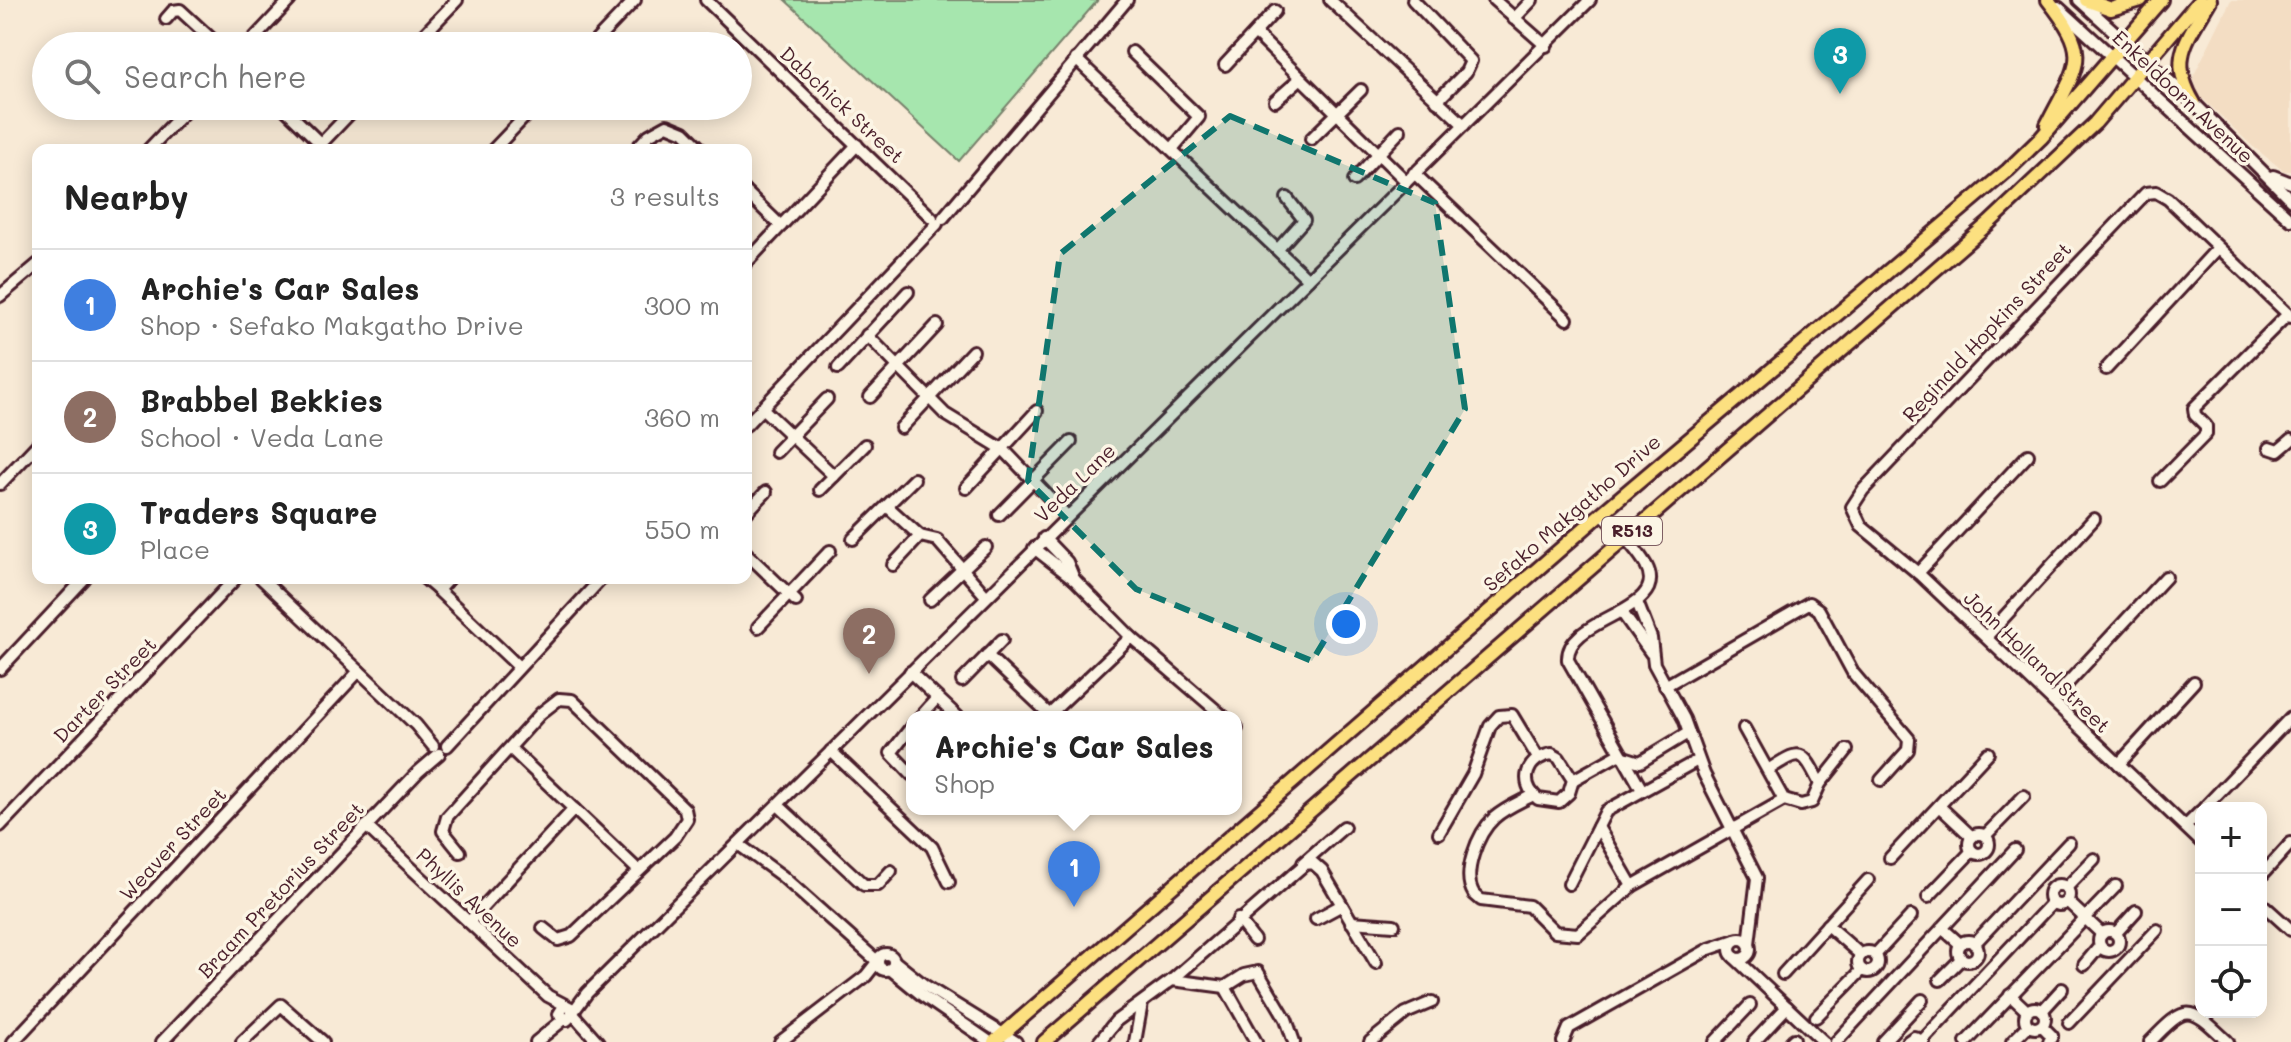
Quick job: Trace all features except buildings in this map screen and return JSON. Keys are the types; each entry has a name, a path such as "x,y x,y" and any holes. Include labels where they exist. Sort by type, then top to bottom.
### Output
{"main road":[{"path":"2041,138 2073,76 2078,54 2073,34 2049,0"},
{"path":"2086,0 2111,9 2141,0"},
{"name":"Sefako Makgatho Drive","path":"996,1039 1602,513 1981,194 2041,138 2161,0"},
{"name":"R513","path":"1044,1042 2038,180 2135,77 2200,0"},
{"path":"2194,103 2183,82 2181,56 2185,42 2210,0"},
{"path":"1052,1042 1067,1021"}],"street":[{"path":"260,32 290,0"},
{"path":"426,32 457,0"},
{"path":"604,32 635,0"},
{"name":"Dabchick Street","path":"706,0 739,32"},
{"path":"752,419 923,238 1127,0"},
{"path":"1330,0 1464,125"},
{"path":"1413,0 1471,61 1466,72 1437,101"},
{"path":"1494,0 1546,46"},
{"path":"1514,19 1532,0"},
{"name":"Veda Lane","path":"566,1013 778,805 985,595 1590,0"},
{"name":"Enkeldoorn Avenue","path":"2049,0 2291,220"},
{"name":"Enkeldoorn Avenue","path":"2079,0 2194,103 2291,200"},
{"path":"166,19 173,11 180,10 204,32"},
{"path":"1225,65 1275,11"},
{"path":"1255,33 1378,154 1410,177 1567,319"},
{"name":"Dabchick Street","path":"752,44 937,218"},
{"path":"1132,52 1199,117 1172,149"},
{"path":"1076,59 1279,248 1308,279"},
{"path":"1275,101 1300,79"},
{"path":"1311,139 1361,90"},
{"path":"154,144 177,120"},
{"path":"294,120 315,144"},
{"path":"321,144 344,120"},
{"path":"499,144 522,120"},
{"path":"641,144 667,125 684,132 696,144"},
{"path":"1354,180 1400,131"},
{"path":"752,257 857,145"},
{"path":"2261,170 2291,183"},
{"name":"Reginald Hopkins Street","path":"1852,507 1863,490 2138,199 2156,192 2218,248"},
{"path":"752,198 781,226"},
{"path":"1279,248 1304,220 1287,198"},
{"path":"2106,369 2218,248 2289,315 2194,408 2195,415 2206,426 2206,434 2160,481"},
{"path":"0,296 32,269"},
{"path":"838,368 908,292"},
{"path":"870,397 937,325"},
{"path":"867,335 951,419 1004,450 1067,516"},
{"path":"901,428 973,351"},
{"path":"776,452 827,399"},
{"path":"762,408 834,476"},
{"path":"966,488 1037,411"},
{"path":"2269,448 2281,450 2291,440"},
{"path":"999,515 1071,442"},
{"path":"820,490 865,445"},
{"path":"0,484 32,450"},
{"path":"1918,573 2028,455"},
{"path":"853,539 914,479"},
{"path":"752,507 766,492"},
{"path":"888,507 920,536 937,540 985,595"},
{"name":"John Holland Street","path":"1852,507 1861,526 1918,573 2195,836"},
{"path":"1602,513 1625,537 1648,571 1646,591 1637,602 1575,637 1567,653 1572,670 1642,790"},
{"path":"1986,637 2094,519"},
{"path":"893,565 920,536"},
{"path":"1044,538 1067,562 1074,579"},
{"path":"930,600 986,547"},
{"path":"1034,548 1074,579 1131,637 1217,711"},
{"path":"758,627 792,598 830,551"},
{"path":"752,559 792,598"},
{"path":"2052,700 2166,577"},
{"path":"0,669 79,584"},
{"name":"Darter Street","path":"0,826 230,584"},
{"path":"267,584 439,746 457,732 596,584"},
{"path":"431,584 518,666"},
{"path":"438,590 444,584"},
{"path":"1637,602 1651,638 1651,653"},
{"path":"1665,686 1809,603 1819,610 1853,673 1909,739 1908,750 1881,780"},
{"path":"1621,611 1651,653 1698,760 1757,878 1753,927 1742,940 1730,945 1732,955"},
{"path":"1053,711 1131,637"},
{"path":"962,681 1002,640"},
{"path":"987,655 1043,711"},
{"name":"Weaver Street","path":"13,1042 359,671"},
{"path":"910,672 951,711"},
{"path":"2119,764 2194,682"},
{"path":"460,852 445,836 444,823 554,701 565,698 574,703 688,815 675,837 565,940 558,940 543,928"},
{"path":"925,711 937,698"},
{"path":"1439,833 1473,774 1490,726 1499,716 1512,715 1538,758"},
{"path":"2210,802 2291,717"},
{"path":"1744,728 1784,800"},
{"path":"1573,780 1555,755 1538,758 1527,774 1533,795 1545,802 1559,802 1569,793 1573,780 1609,758 1640,762 1688,733"},
{"path":"906,734 891,753 906,769"},
{"name":"Braam Pretorius Street","path":"162,1042 427,763 439,746"},
{"path":"511,749 638,870"},
{"path":"1533,795 1503,812 1486,827 1469,872 1474,894 1481,900 1529,906 1551,930 1567,934 1585,930 1632,886 1784,800 1806,805 1817,795 1820,784 1847,750"},
{"path":"831,751 932,847 949,882"},
{"path":"1768,770 1794,753 1800,753 1806,757 1820,784"},
{"path":"1890,858 1988,753"},
{"path":"1569,884 1606,811 1698,760"},
{"path":"1939,806 1972,837 1985,836 2024,796"},
{"path":"778,805 864,885 878,885 891,871"},
{"path":"469,922 574,809"},
{"path":"2186,826 2195,817"},
{"name":"Phyllis Avenue","path":"366,826 593,1038"},
{"path":"1099,1042 1116,1021 1172,980 1344,827"},
{"path":"1598,827 1632,886"},
{"path":"1972,837 1969,842 1972,851 1978,854 1986,851 1989,843 1985,836"},
{"path":"1974,944 2069,843"},
{"path":"2263,874 2291,843"},
{"path":"738,844 782,876 855,944 924,985 996,1039"},
{"path":"1836,1042 2015,850"},
{"path":"1928,897 1972,851"},
{"path":"1986,851 2002,864"},
{"path":"2094,859 2066,888 2067,901 2102,934 2116,933 2136,911"},
{"path":"1299,867 1310,863 1318,866 1376,963"},
{"path":"2038,877 2052,888"},
{"path":"1783,974 1868,880"},
{"path":"2066,888 2058,885 2049,894 2052,903 2059,906 2067,901"},
{"path":"1966,1042 2116,886"},
{"path":"1896,1028 1908,1041 1918,1037 1924,1041 2052,903"},
{"path":"1316,919 1342,905"},
{"path":"2267,908 2291,930"},
{"path":"1875,955 1911,916"},
{"path":"1238,919 1254,940"},
{"path":"1351,922 1394,925"},
{"path":"1827,925 1861,955"},
{"path":"1942,928 1960,944"},
{"path":"2069,1023 2157,930"},
{"path":"2115,949 2119,941 2116,933"},
{"path":"2084,965 2100,946 2102,934"},
{"path":"1563,1042 1569,1028 1717,946 1742,940"},
{"path":"1742,940 1749,972"},
{"path":"1966,941 1974,944 1978,951 1976,957 1967,962 1961,959 1960,944 1966,941"},
{"path":"1717,946 1732,955 1824,1042"},
{"path":"2100,946 2105,951 2115,949 2128,959"},
{"path":"1867,952 1875,955 1878,962 1876,968 1868,973 1862,970 1858,965 1861,955 1867,952"},
{"path":"1732,955 1747,957"},
{"path":"1976,957 1989,970"},
{"path":"1940,980 1961,959"},
{"path":"882,961 923,996 996,1039 1016,1042"},
{"path":"780,1042 882,961"},
{"path":"1190,964 1199,986"},
{"path":"1876,968 1891,982"},
{"path":"1816,1017 1862,970"},
{"path":"1172,980 1199,986 1225,987 1250,973 1261,975 1286,1019 1294,1042"},
{"path":"1225,987 1256,1042"},
{"path":"2027,1011 2042,1011 2062,989"},
{"path":"2010,995 2027,1011 2028,1026"},
{"path":"1883,1042 1922,1000"},
{"path":"1370,1042 1406,1013 1432,1002"},
{"path":"1135,1042 1142,1003"},
{"path":"242,1042 281,1005 323,1042"},
{"path":"1715,1042 1750,1005"},
{"path":"1754,1042 1787,1007"},
{"path":"2042,1011 2045,1018 2042,1026"},
{"path":"2150,1042 2174,1016 2186,1011 2197,1014 2228,1042"},
{"path":"541,1038 566,1013"},
{"path":"2012,1042 2028,1026 2042,1026 2052,1036 2049,1042"}],"highlighted area":[{"path":"1230,116 1435,203 1465,409 1312,661 1136,589 1028,481 1060,254"}],"shaded area":[{"path":"2231,0 2291,0 2291,171 2284,171 2251,145 2199,95 2193,77"}],"green space":[{"path":"785,0 1098,0 959,161"}],"place":[{"name":"Traders Square","path":"1840,94"},
{"name":"Brabbel Bekkies","path":"869,674"},
{"name":"Archie's Car Sales","path":"1074,907"}]}
